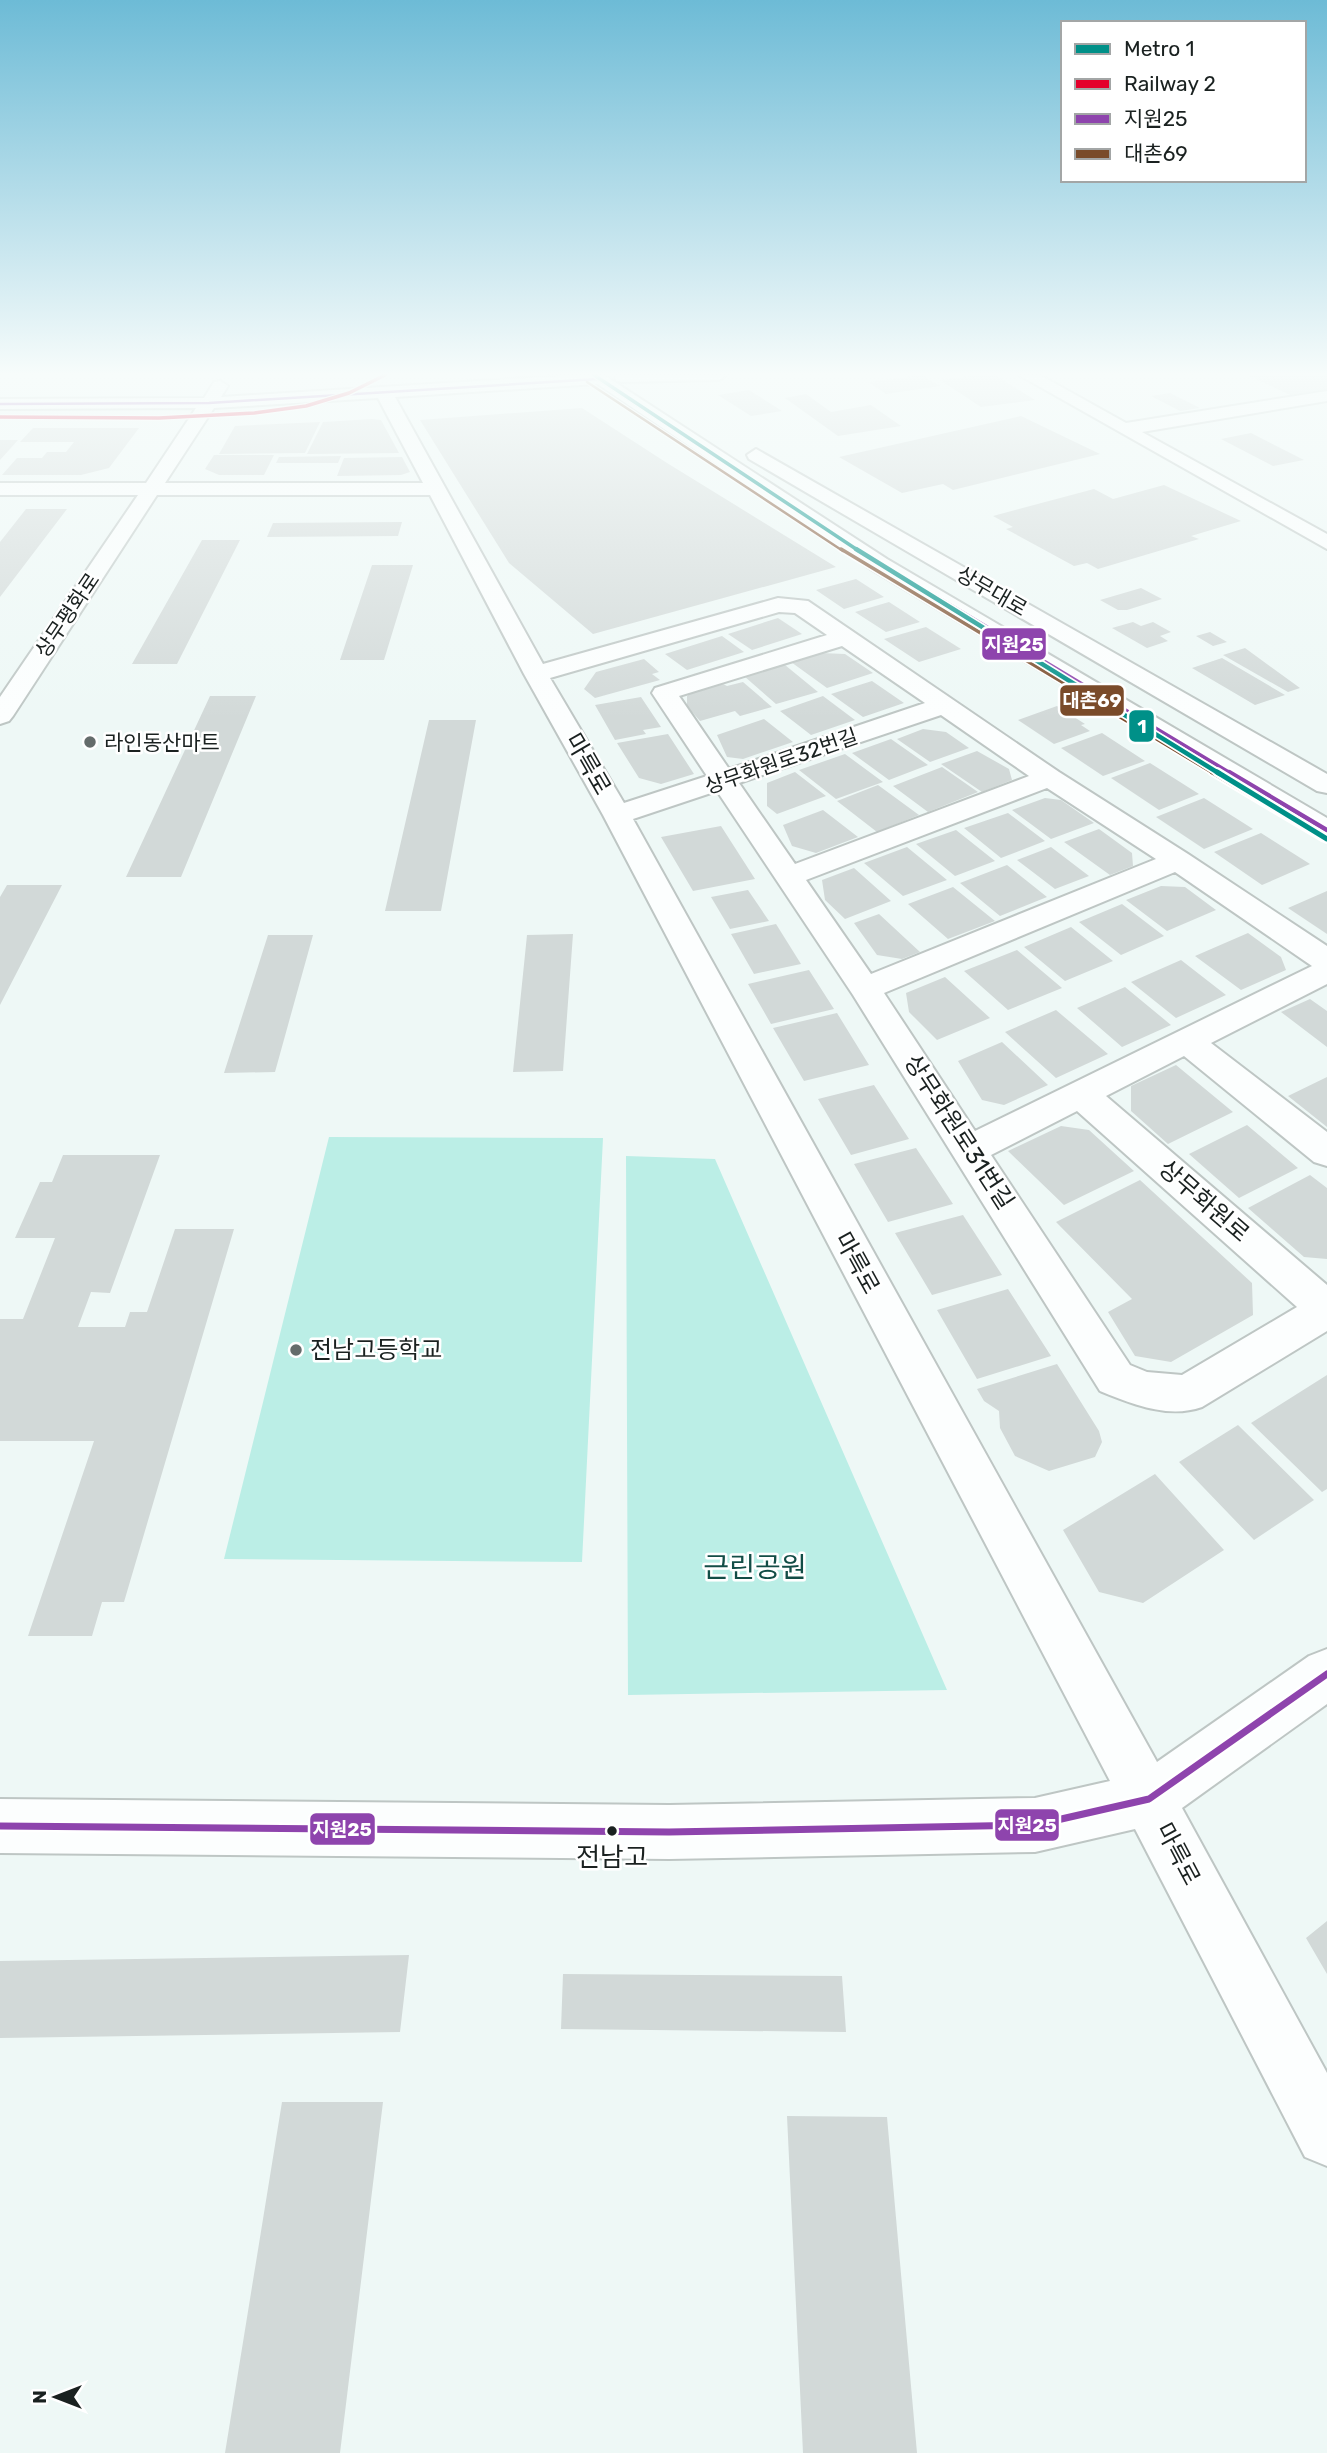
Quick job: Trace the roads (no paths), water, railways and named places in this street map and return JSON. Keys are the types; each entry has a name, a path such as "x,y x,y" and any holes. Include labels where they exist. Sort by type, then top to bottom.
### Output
{"street":[{"name":"상무평화로","path":"0,716 150,489"},
{"name":"마륵로","path":"436,489 617,816 1149,1799 1327,2135"},
{"name":"상무대로","path":"765,489 879,564 1327,830"},
{"name":"상무대로","path":"817,489 1327,785"},
{"path":"1232,489 1327,543"},
{"path":"536,674 787,604 800,606 1049,778 1178,860 1327,961"},
{"name":"상무화원로31번길","path":"845,637 664,693 726,780 865,989 1115,1378 1145,1390 1187,1394 1327,1309"},
{"name":"상무화원로32번길","path":"617,816 945,705"},
{"path":"790,876 1049,778"},
{"path":"865,989 1178,860"},
{"path":"970,1149 1327,971"},
{"path":"1187,1041 1327,1152"},
{"name":"상무화원로","path":"1081,1094 1327,1309"},
{"path":"0,1826 669,1832 1035,1825 1149,1799 1327,1674"}],"metro line":[{"name":"1","path":"766,489 905,582 1327,839"}],"place":[{"name":"라인동산마트","path":"90,742"},
{"name":"전남고등학교","path":"296,1350"},
{"name":"전남고","path":"612,1831"}],"park label":[{"name":"근린공원","path":"755,1567"}]}
